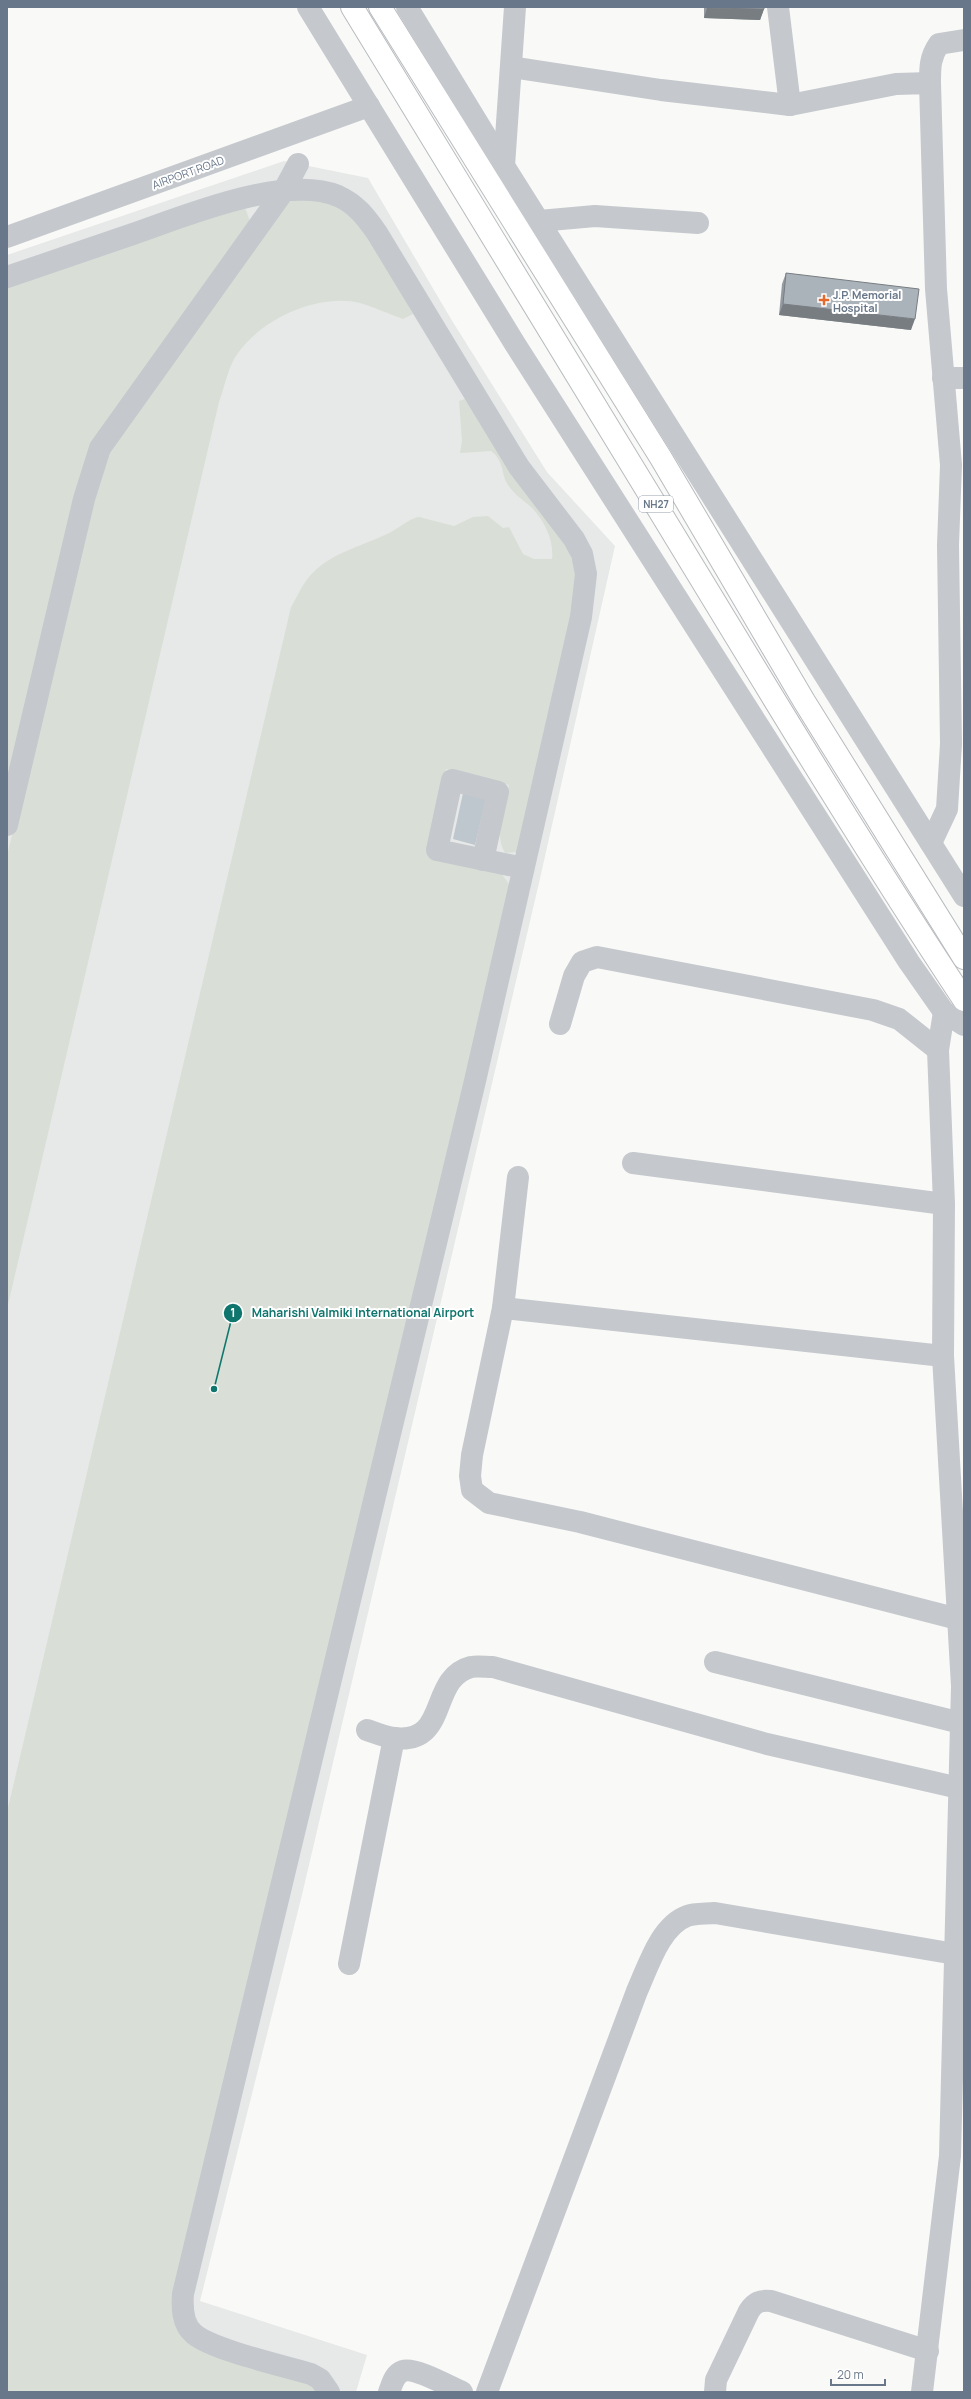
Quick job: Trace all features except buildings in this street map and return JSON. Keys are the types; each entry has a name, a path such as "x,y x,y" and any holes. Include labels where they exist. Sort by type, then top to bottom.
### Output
{"highway":[{"name":"NH27","path":"352,7 503,251 805,752 891,890 964,1000"},
{"name":"NH27","path":"380,7 661,458 804,701 964,958"}],"street":[{"path":"308,7 519,350 904,956 944,1012 964,1025"},
{"path":"408,7 504,166 964,896"},
{"path":"504,166 515,7"},
{"path":"778,7 790,105"},
{"path":"931,843 947,809 951,751 956,546 951,465 953,378 936,289 930,63 933,53 939,44 964,40"},
{"path":"511,67 661,90 790,105 896,84 930,83"},
{"name":"AIRPORT ROAD","path":"7,237 369,106"},
{"path":"7,825 84,499 100,448 283,192 298,164"},
{"path":"7,277 222,204 283,192 325,193 338,196 360,210 377,233 519,467 574,539 582,554 586,574 581,617 473,1088 183,2294 182,2308 186,2324 193,2334 220,2346 311,2374 320,2379 329,2392"},
{"path":"539,221 595,216 698,223"},
{"path":"483,860 523,868"},
{"path":"560,1024 574,976 582,962 597,957 873,1010 899,1019 938,1050"},
{"path":"922,2392 928,2352 950,2156 955,1954 960,1901 959,1788 962,1734 962,1686 958,1619 960,1590 943,1356 944,1204 938,1050 944,1012"},
{"path":"633,1163 944,1204"},
{"path":"518,1177 503,1308 472,1455 470,1476 472,1490 489,1503 580,1522 958,1619"},
{"path":"503,1308 943,1356"},
{"path":"715,1662 962,1734"},
{"path":"367,1730 394,1738 411,1737 424,1731 437,1714 445,1688 455,1675 471,1667 492,1667 767,1744 959,1788"},
{"path":"349,1964 394,1738"},
{"path":"487,2392 637,1991 658,1946 673,1924 688,1916 715,1913 955,1954"},
{"path":"715,2392 716,2380 749,2311 754,2304 761,2300 771,2301 928,2352"},
{"path":"389,2392 396,2376 402,2371 412,2371 462,2392"}],"shaded area":[{"path":"284,161 368,178 451,319 547,472 615,546 539,883 302,1895 200,2301 367,2355 356,2392 7,2392 7,255"},
{"path":"292,200 336,202 365,228 413,314 403,319 371,306 344,301 309,305 276,320 261,329 238,353 227,376 219,402 7,1309 7,856 89,510 102,461 282,207"},
{"path":"244,205 251,224 96,441 7,794 7,285"},
{"path":"465,399 564,536 576,572 574,606 517,852 505,853 500,837 501,819 509,785 446,769 428,856 501,873 509,884 509,893 176,2319 304,2379 321,2392 7,2392 7,1812 291,607 306,580 326,562 345,551 387,534 419,517 454,526 473,517 488,516 503,528 509,527 523,554 534,559 552,559 552,545 545,526 533,509 510,489 500,463 495,455 491,451 460,453 462,441 459,401"},
{"path":"463,793 486,799 475,845 453,839"}],"place":[{"name":"J.P. Memorial Hospital","path":"824,300"},
{"name":"Maharishi Valmiki International Airport","path":"214,1389"}]}
